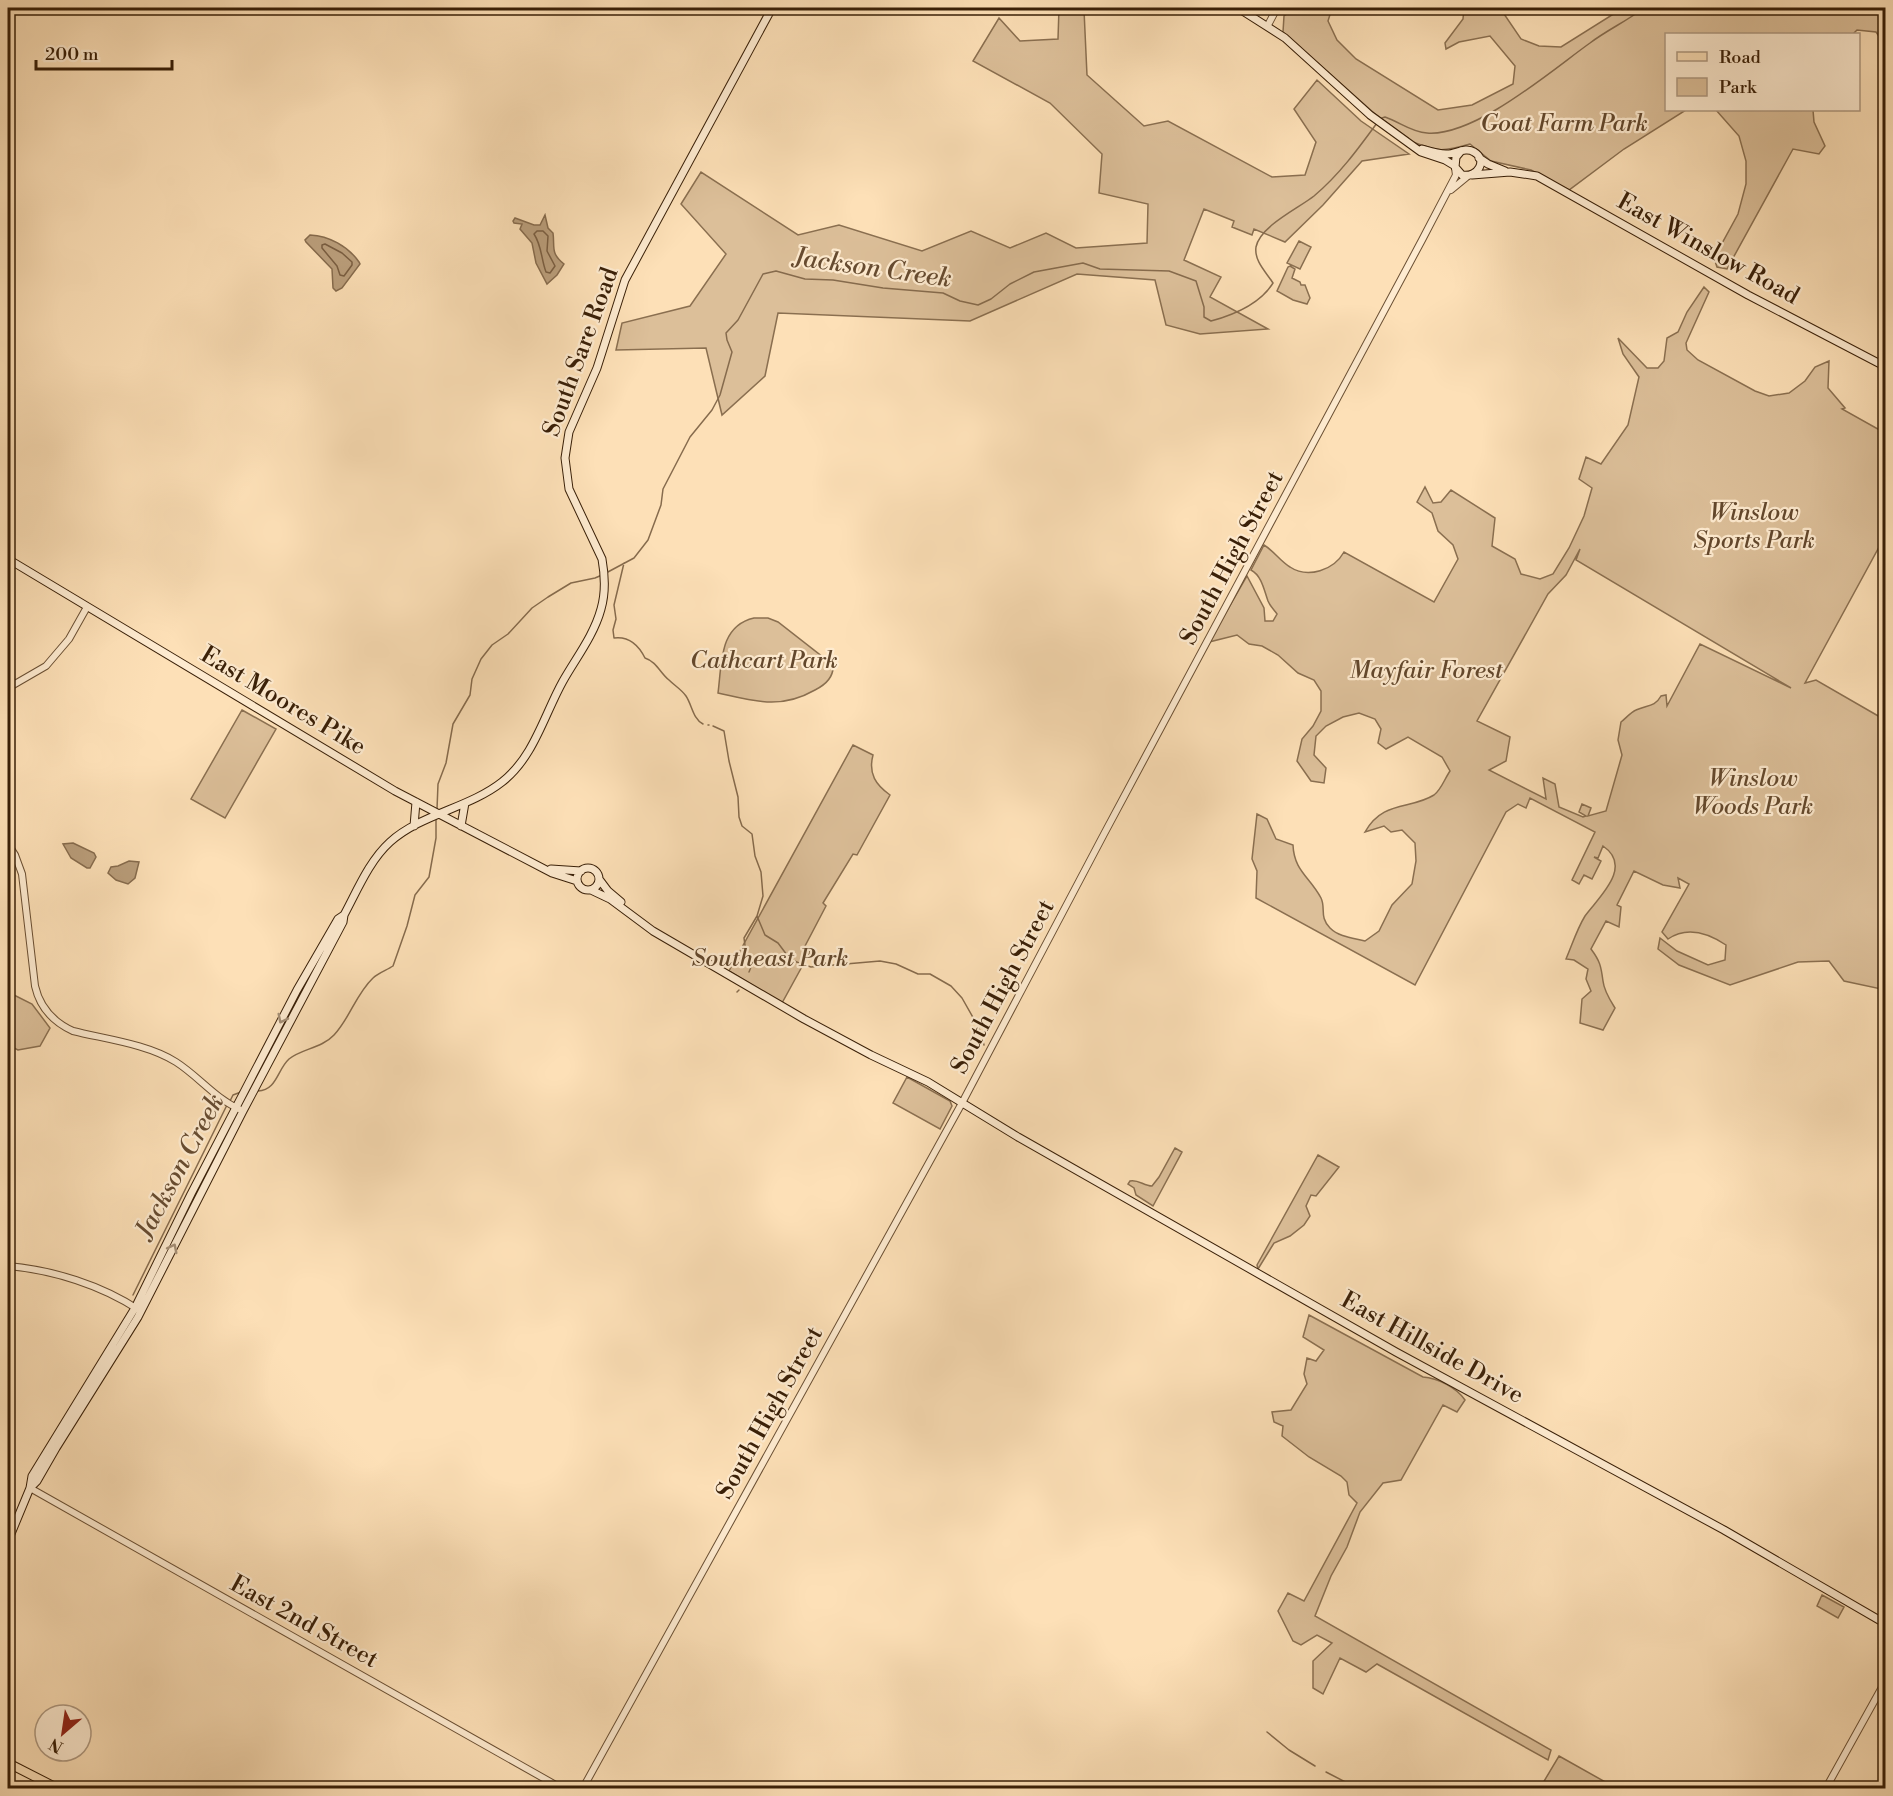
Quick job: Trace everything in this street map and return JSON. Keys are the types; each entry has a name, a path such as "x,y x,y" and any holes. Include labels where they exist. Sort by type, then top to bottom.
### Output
{"main road":[{"name":"South Sare Road","path":"344,915 381,852 391,841 414,826 465,803 501,783 512,774 528,753 562,683 597,620 603,603 605,582 602,559 569,489 565,458 569,432 597,368 625,280 772,8"},
{"path":"1239,8 1268,25 1290,42 1370,115 1425,155 1445,160 1460,173 1470,175 1479,168 1479,158 1474,151 1447,154 1414,146"},
{"path":"1455,167 1456,157 1461,151"},
{"name":"East Winslow Road","path":"1479,158 1510,172 1537,176 1748,295 1886,367"},
{"name":"East Winslow Road","path":"1470,175 1510,172"},
{"name":"East Moores Pike","path":"8,559 416,802 552,873 578,881"},
{"path":"414,826 416,802"},
{"path":"461,826 465,803"},
{"name":"East Moores Pike","path":"543,867 581,871"},
{"path":"639,921 606,889 598,874 592,869 581,871 578,881 583,889 606,896 639,921 682,949 804,1019 928,1082 962,1104"},
{"path":"591,890 597,886 599,879"},
{"path":"138,1310 190,1194 234,1106 246,1088 297,990 338,919 344,915"},
{"path":"8,1541 30,1488 37,1481 42,1464 138,1310 198,1198 234,1106 250,1097 343,922 344,915"},
{"path":"297,990 304,994"},
{"name":"East Hillside Drive","path":"962,1104 1396,1352 1724,1530 1886,1624"},
{"path":"8,1762 57,1788"}],"street":[{"path":"1268,25 1277,8"},
{"name":"South High Street","path":"583,1788 962,1104 1104,834 1311,452 1456,175 1455,167"},
{"name":"South High Street","path":"1444,197 1470,175"},
{"path":"8,688 46,666 69,639 87,608"},
{"path":"8,844 22,874 35,986 38,997 50,1015 63,1026 73,1030 160,1053 177,1062 234,1106"},
{"path":"190,1194 198,1198"},
{"path":"8,1266 48,1271 106,1293 138,1310"},
{"name":"East 2nd Street","path":"30,1488 561,1788"},
{"path":"1826,1788 1886,1680"}],"green space":[{"path":"1059,8 1084,10 1087,75 1144,126 1168,121 1272,177 1305,175 1316,142 1294,109 1317,80 1361,121 1409,154 1362,161 1323,205 1285,242 1254,229 1252,235 1232,227 1234,221 1204,209 1184,260 1221,277 1210,297 1268,329 1200,334 1166,325 1155,280 1077,274 970,321 778,313 765,376 722,415 706,348 616,350 622,323 690,306 726,254 681,204 701,172 798,235 839,225 922,251 971,231 1010,248 1046,233 1076,248 1147,243 1148,204 1099,193 1102,154 1050,103 973,61 999,18 1020,41 1058,39"},
{"name":"Goat Farm Park","path":"1295,8 1332,8 1328,21 1337,40 1356,59 1438,110 1472,105 1513,84 1515,66 1490,36 1459,42 1446,49 1445,43 1463,19 1464,8 1500,8 1521,39 1539,46 1561,47 1623,8 1886,8 1885,45 1876,32 1857,30 1854,33 1665,33 1665,111 1684,111 1624,149 1569,190 1531,170 1491,161 1470,144 1438,150 1407,140 1408,138 1374,113 1283,32 1284,16"},
{"path":"1717,111 1813,111 1814,122 1825,146 1819,154 1793,149 1727,269 1717,267 1714,258 1738,214 1746,184 1746,161 1739,136"},
{"path":"1299,241 1311,247 1300,269 1287,263"},
{"path":"1290,266 1295,269 1292,278 1301,285 1305,285 1310,298 1307,304 1293,300 1277,291"},
{"path":"1704,287 1709,292 1686,343 1687,350 1698,360 1755,391 1769,396 1789,393 1805,381 1815,367 1829,361 1828,388 1845,408 1842,409 1885,433 1885,536 1805,683 1816,680 1880,717 1879,723 1885,731 1885,980 1881,989 1844,981 1829,961 1798,962 1730,985 1679,965 1658,949 1660,938 1677,951 1708,965 1725,960 1726,945 1705,934 1690,932 1668,939 1662,932 1689,884 1678,878 1680,888 1663,885 1634,871 1617,905 1621,907 1619,927 1606,921 1591,949 1600,964 1605,988 1615,1008 1603,1030 1580,1023 1582,999 1591,991 1586,979 1588,969 1574,960 1566,959 1585,916 1610,882 1615,863 1612,854 1603,846 1598,858 1594,857 1601,861 1592,879 1584,875 1579,884 1572,880 1595,832 1530,798 1526,808 1518,804 1506,812 1415,985 1256,898 1257,871 1252,859 1257,814 1267,819 1276,839 1293,845 1299,868 1321,898 1325,920 1330,928 1342,935 1365,941 1379,931 1392,905 1412,884 1416,861 1415,843 1402,830 1391,832 1384,826 1365,832 1372,822 1388,810 1416,803 1434,795 1450,771 1442,757 1408,737 1386,749 1378,743 1381,729 1375,719 1359,713 1343,717 1326,726 1316,736 1314,755 1326,768 1324,783 1311,781 1297,761 1302,739 1313,726 1321,711 1321,691 1314,680 1298,673 1278,655 1262,646 1249,644 1237,635 1209,642 1247,576 1264,608 1265,621 1273,621 1277,614 1269,603 1260,580 1251,570 1264,545 1290,567 1305,572 1327,568 1334,564 1344,552 1434,602 1458,559 1453,545 1438,531 1432,513 1417,502 1425,487 1433,503 1441,502 1451,490 1495,518 1492,546 1515,559 1521,574 1540,579 1553,574 1569,548 1584,516 1592,488 1579,479 1586,457 1601,464 1628,425 1639,377 1623,354 1618,338 1647,368 1658,368 1664,361 1667,338 1678,332 1687,312","holes":["1580,549 1576,560 1791,688 1700,644 1667,706 1666,695 1661,696 1653,704 1634,711 1621,722 1618,740 1622,755 1606,811 1588,816 1591,808 1582,804 1579,812 1586,816 1583,817 1559,807 1555,784 1543,778 1546,799 1489,770 1506,761 1510,737 1477,721 1548,594 1566,575"]},
{"name":"Cathcart Park","path":"754,618 768,618 778,622 833,665 828,680 819,688 802,696 778,702 755,701 718,693 722,658 728,637 743,622"},
{"path":"242,710 276,729 225,818 191,799"},
{"name":"Southeast Park","path":"853,745 873,755 874,778 890,795 857,855 853,854 823,903 826,906 804,948 810,952 782,1003 729,971"},
{"path":"8,992 32,1004 50,1028 40,1046 18,1050 8,1045"},
{"path":"907,1077 950,1101 952,1106 940,1129 893,1103"},
{"path":"1175,1148 1182,1152 1153,1206 1136,1195 1134,1188 1128,1184 1133,1181 1152,1186"},
{"path":"1318,1155 1339,1167 1316,1196 1311,1195 1306,1206 1310,1216 1304,1225 1290,1236 1274,1243 1258,1269 1257,1265"},
{"path":"1309,1315 1423,1377 1447,1384 1465,1400 1457,1412 1443,1405 1401,1480 1383,1483 1360,1512 1347,1547 1331,1576 1315,1616 1551,1750 1548,1760 1377,1664 1366,1672 1340,1658 1323,1694 1313,1688 1313,1661 1332,1643 1317,1635 1301,1645 1293,1641 1278,1611 1288,1593 1304,1601 1357,1503 1349,1495 1347,1482 1341,1476 1309,1457 1282,1436 1283,1426 1274,1422 1272,1412 1291,1410 1307,1384 1304,1374 1307,1358 1316,1361 1324,1350 1303,1337"},
{"path":"1822,1595 1844,1607 1838,1618 1817,1606"},
{"path":"1559,1756 1616,1788 1540,1788"}],"water":[{"path":"545,215 548,228 553,233 555,253 564,264 547,284 536,263 532,243 520,229 522,224 513,221 515,218 540,225"},
{"path":"310,235 324,237 337,243 359,262 360,264 342,288 336,291 333,288 332,269 306,242 305,240"},
{"path":"73,843 94,853 96,857 90,868 71,858 63,844"},
{"path":"129,861 139,862 135,878 128,884 116,880 108,873 111,867"}],"waterway":[{"name":"Jackson Creek","path":"1379,119 1385,117 1411,129 1427,133 1446,131 1467,124 1512,100 1597,38 1644,8"},
{"name":"Jackson Creek","path":"606,573 634,558 648,540 661,505 663,489 690,437 712,410 720,395 732,352 726,333 738,320 763,274 776,271 805,279 833,280 883,288 943,293 960,301 978,305 991,299 1010,284 1034,272 1083,263 1100,269 1169,271 1196,281 1204,307 1204,317 1211,321 1245,308 1268,290 1273,283 1257,257 1256,247 1259,239 1272,225 1323,188 1348,161 1377,123"},
{"path":"624,563 614,605 616,619 613,630 614,638 629,640 637,646 645,658 653,662 684,694 695,715 703,724"},
{"name":"Jackson Creek","path":"437,809 438,784 446,763 453,724 470,695 472,679 481,659 492,645 508,634 532,608 571,583 602,575"},
{"path":"713,726 724,731 738,797 739,817 742,826 752,834 755,856 761,872 763,896 757,916 744,938 746,953 744,962 750,963 749,972"},
{"name":"Jackson Creek","path":"258,1091 264,1090 273,1083 289,1059 324,1043 334,1035 367,984 375,976 393,966 415,895 429,877 436,838 436,820"},
{"path":"757,916 765,935 778,943 790,959 799,963 811,967 880,961 896,964 918,974 930,974 951,986 962,998 979,1028 984,1045"},
{"name":"Jackson Creek","path":"230,1101 233,1095 241,1092"},
{"name":"Jackson Creek","path":"133,1295 227,1105"},
{"path":"1267,1732 1289,1750 1315,1766"},
{"path":"1326,1772 1357,1788"}],"park label":[{"name":"Winslow Sports Park","path":"1754,527"},
{"name":"Mayfair Forest","path":"1426,671"},
{"name":"Winslow Woods Park","path":"1753,793"}]}
